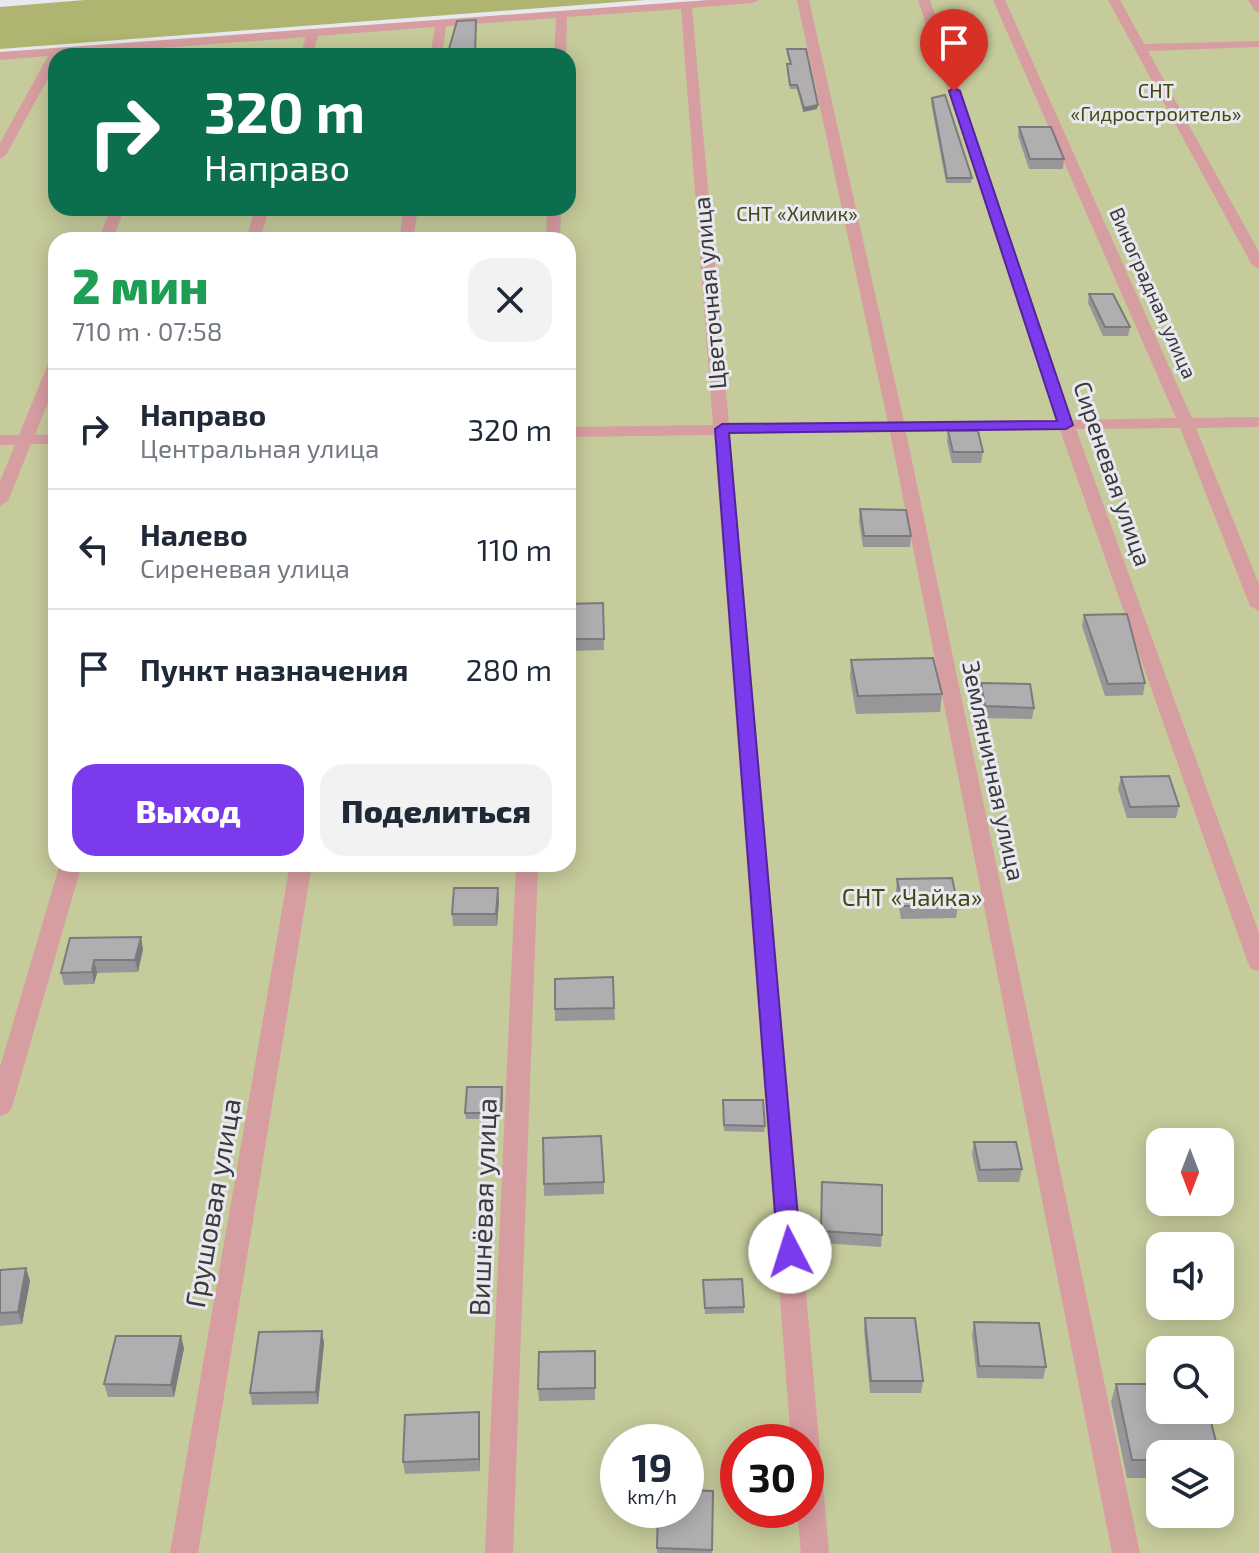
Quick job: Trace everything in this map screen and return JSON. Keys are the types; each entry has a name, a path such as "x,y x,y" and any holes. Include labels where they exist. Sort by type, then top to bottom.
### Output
{"street":[{"path":"95,48 753,0"},
{"name":"Земляничная улица","path":"803,0 897,427 1126,1553"},
{"name":"Сиреневая улица","path":"924,0 1066,425 1259,963"},
{"name":"Виноградная улица","path":"999,0 1187,425 1259,606"},
{"path":"1114,0 1143,48 1259,265"},
{"path":"1254,0 1259,9"},
{"name":"Цветочная улица","path":"686,5 804,1424"},
{"path":"560,48 562,14"},
{"path":"437,48 441,23"},
{"path":"308,48 313,33"},
{"path":"181,48 184,41"},
{"path":"1143,48 1259,44"},
{"path":"0,56 48,52"},
{"path":"0,155 48,67"},
{"path":"0,501 48,384"},
{"path":"576,432 1259,422"},
{"path":"0,440 48,439"},
{"path":"0,1107 69,872"},
{"name":"Грушовая улица","path":"184,1553 300,872"},
{"name":"Вишнёвая улица","path":"499,1553 527,872"},
{"path":"813,1528 815,1553"}],"green space":[{"path":"85,0 645,0 0,49 0,7"},
{"name":"СНТ «Чайка»","path":"753,0 1257,0 1259,1553 0,1553 0,56 48,52 48,216 576,216 576,48 108,48"}],"building":[{"path":"476,20 475,48 449,48 457,21"},
{"path":"787,49 806,49 818,105 804,108 797,85 790,85 787,64 791,64"},
{"path":"945,95 972,178 947,178 932,98"},
{"path":"1019,127 1051,127 1064,159 1030,159"},
{"path":"1089,294 1113,294 1130,327 1105,327"},
{"path":"948,431 978,431 983,452 953,452"},
{"path":"860,509 906,510 911,536 864,536"},
{"path":"603,603 604,639 576,639 576,604"},
{"path":"1127,614 1145,683 1108,684 1084,615"},
{"path":"933,658 942,694 858,696 851,660"},
{"path":"981,683 1030,684 1034,708 985,706"},
{"path":"1169,776 1179,806 1130,807 1121,777"},
{"path":"952,878 958,906 902,906 897,879"},
{"path":"454,888 498,888 496,914 452,914"},
{"path":"141,937 135,960 94,960 92,972 61,973 70,938"},
{"path":"613,977 614,1008 555,1009 555,979"},
{"path":"467,1087 502,1087 501,1113 465,1113"},
{"path":"723,1100 763,1100 765,1126 724,1125"},
{"path":"601,1136 604,1182 544,1184 543,1138"},
{"path":"974,1142 1016,1142 1022,1169 980,1170"},
{"path":"822,1182 882,1185 882,1235 821,1231"},
{"path":"26,1268 18,1312 0,1313 0,1270"},
{"path":"742,1279 744,1307 705,1308 703,1280"},
{"path":"865,1318 915,1318 923,1381 871,1381"},
{"path":"974,1322 1039,1323 1046,1367 979,1366"},
{"path":"322,1331 316,1392 250,1393 259,1332"},
{"path":"116,1336 181,1336 171,1385 104,1384"},
{"path":"595,1351 595,1388 538,1389 539,1352"},
{"path":"1116,1384 1146,1384 1146,1424 1212,1424 1216,1440 1146,1440 1146,1460 1132,1460"},
{"path":"479,1412 479,1459 403,1462 405,1415"},
{"path":"704,1491 713,1491 712,1550 657,1548 658,1528 704,1528"}],"route":[{"path":"790,1252 722,429 1066,425 954,91"}],"park label":[{"name":"СНТ «Гидростроитель»","path":"1156,102"},
{"name":"СНТ «Химик»","path":"797,214"}]}
